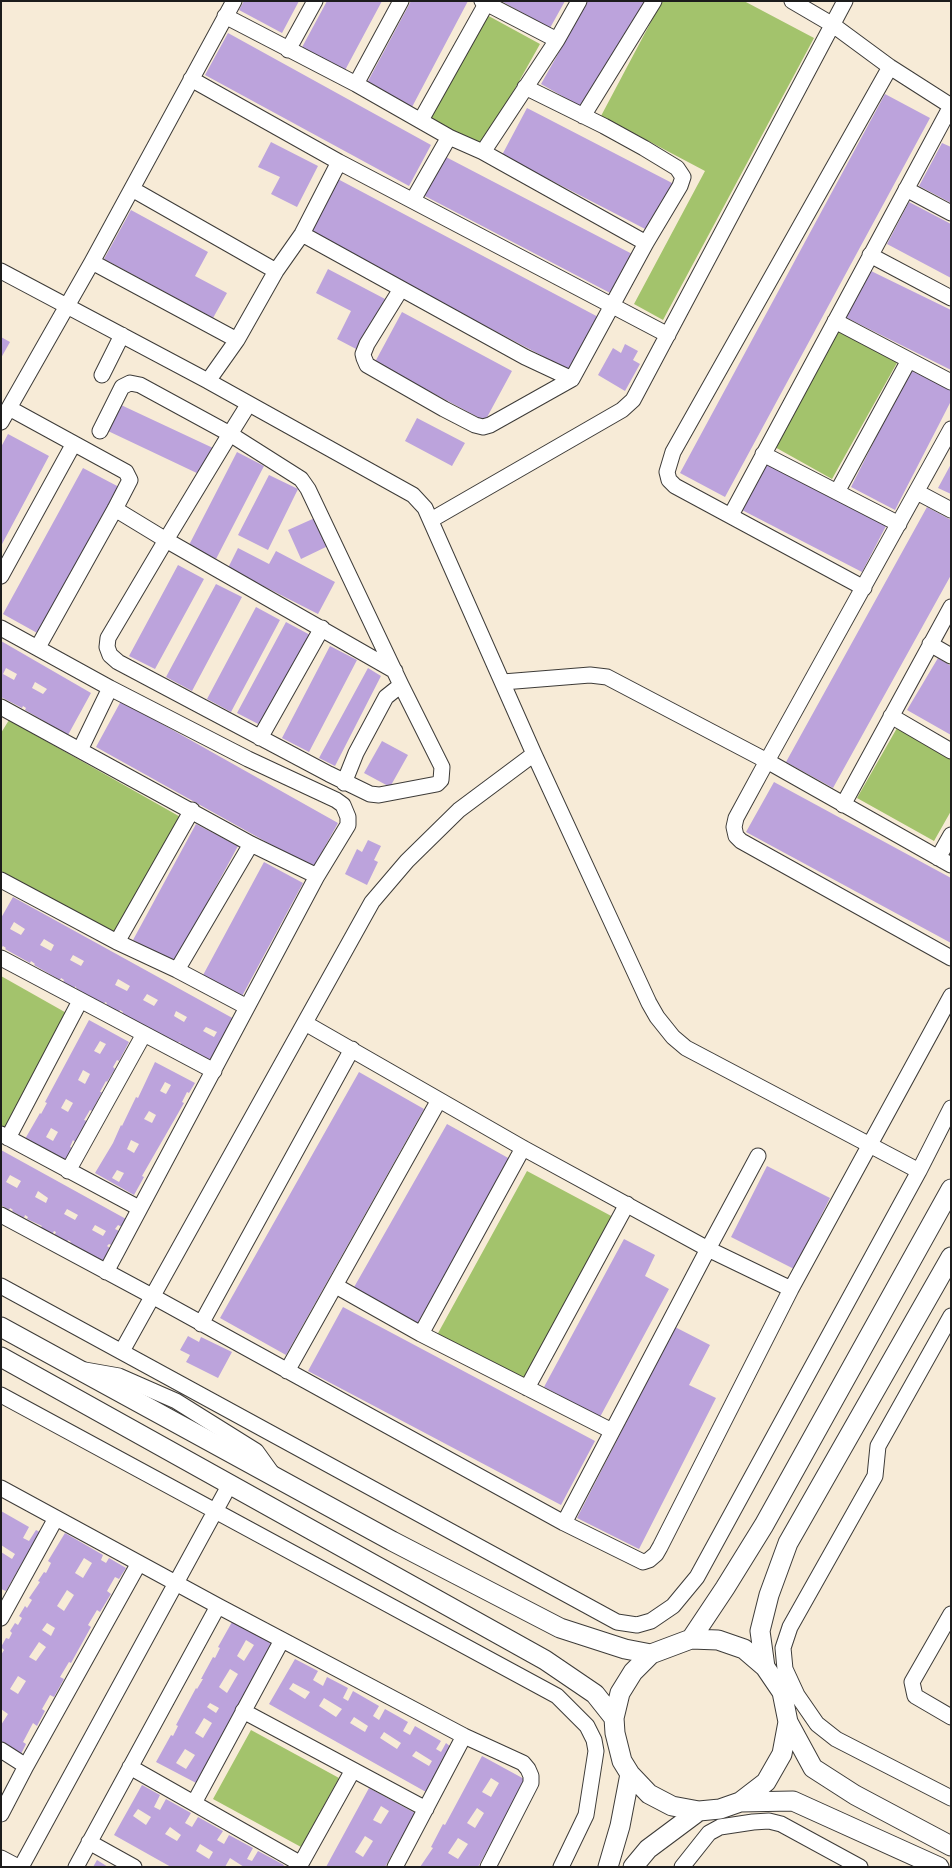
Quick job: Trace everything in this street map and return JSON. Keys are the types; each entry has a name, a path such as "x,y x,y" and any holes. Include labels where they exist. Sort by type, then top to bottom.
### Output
{"street":[{"path":"1,422 92,262 234,1"},
{"path":"288,50 316,1"},
{"path":"356,84 401,1"},
{"path":"483,152 556,40 579,1"},
{"path":"582,116 654,1"},
{"path":"731,515 951,106 890,67 833,25 792,1"},
{"path":"431,520 622,410 633,400 845,1"},
{"path":"421,120 484,2 556,40"},
{"path":"225,16 356,84 449,137 483,152 646,243"},
{"path":"864,588 675,486 667,472 668,464 678,444 890,67"},
{"path":"191,79 339,162 668,335"},
{"path":"402,289 367,344 363,354 364,358 367,365 444,409 482,427 572,379 683,178 677,168 644,148 524,87"},
{"path":"413,200 449,137"},
{"path":"208,381 237,340 276,271 302,234 339,162"},
{"path":"132,189 276,271"},
{"path":"906,189 951,213"},
{"path":"302,234 525,357 572,379"},
{"path":"870,255 951,298"},
{"path":"92,262 237,340"},
{"path":"1,271 208,381 419,500 431,520 534,754 657,1017 686,1048 919,1171"},
{"path":"835,321 951,382"},
{"path":"102,376 122,335"},
{"path":"837,492 909,360"},
{"path":"100,431 122,387 130,383 140,385 230,434 301,479 308,489 442,767 441,780 431,786 379,795 370,794 344,783 122,664 110,655 107,647 108,638 166,540 230,434 248,405"},
{"path":"9,408 126,472 128,476 128,484 115,509 38,647"},
{"path":"951,429 736,818 734,828 736,836 741,842 951,958"},
{"path":"1,576 73,444"},
{"path":"763,454 899,524"},
{"path":"916,492 951,510"},
{"path":"115,509 322,628 398,678"},
{"path":"843,805 951,607"},
{"path":"1,628 110,688 248,760 343,805 348,817 348,825 317,876 106,1272"},
{"path":"260,738 322,628"},
{"path":"930,644 951,656"},
{"path":"503,682 590,675 607,677 767,762 945,861 951,835"},
{"path":"344,783 356,753 398,678"},
{"path":"80,750 110,688"},
{"path":"3,713 80,750 251,844 317,876"},
{"path":"891,716 951,750"},
{"path":"122,1351 372,902 406,861 459,810 534,754"},
{"path":"117,942 192,810"},
{"path":"177,970 251,844"},
{"path":"1,880 117,942 177,970 247,1007"},
{"path":"1,958 214,1071"},
{"path":"1,1215 564,1523 642,1562 649,1560 656,1554 792,1289 951,996"},
{"path":"80,1001 4,1136 139,1208"},
{"path":"305,1023 523,1148 708,1248 792,1289"},
{"path":"68,1171 144,1034"},
{"path":"201,1324 352,1049"},
{"path":"287,1371 439,1100"},
{"path":"1,1286 617,1622 637,1625 651,1621 673,1606 697,1577 919,1171 951,1108"},
{"path":"421,1334 523,1148"},
{"path":"564,1523 758,1156"},
{"path":"690,1639 725,1588 764,1525 951,1189"},
{"path":"527,1388 627,1204"},
{"path":"765,1666 760,1631 769,1595 788,1543 951,1257"},
{"path":"336,1286 421,1334 612,1431"},
{"path":"951,1316 878,1446 875,1476 790,1628 783,1648 786,1669 797,1695 817,1724 836,1739 951,1798"},
{"path":"1,1327 392,1541 560,1628 625,1649 651,1654"},
{"path":"1,1357 545,1660 595,1694 614,1718"},
{"path":"1,1395 215,1512 548,1689 557,1696 587,1726 594,1740 596,1751 596,1763 586,1815 562,1867"},
{"path":"1,1858 20,1867 230,1484"},
{"path":"1,1488 218,1606 464,1736 523,1763 531,1776 531,1783 488,1867"},
{"path":"1,1618 6,1598 56,1518"},
{"path":"1,1814 140,1563"},
{"path":"76,1867 218,1606"},
{"path":"951,1614 912,1682 915,1696 951,1717"},
{"path":"939,1867 794,1801 740,1802 720,1809 699,1811 672,1806 649,1794 630,1774 617,1748 614,1718 620,1693 633,1672 651,1654 690,1639 718,1640 744,1649 765,1666 782,1692 788,1722 813,1768 855,1795 951,1846"},
{"path":"194,1803 282,1640"},
{"path":"243,1711 426,1809"},
{"path":"740,1802 766,1782 782,1754 788,1722"},
{"path":"395,1867 464,1736"},
{"path":"1,1750 26,1766"},
{"path":"130,1767 300,1865 353,1770"},
{"path":"608,1867 620,1826 630,1774"},
{"path":"633,1867 648,1849 699,1811"},
{"path":"682,1867 709,1833 720,1827 769,1821 780,1824 860,1867"},
{"path":"89,1842 134,1867"}],"green space":[{"path":"662,1 744,1 814,38 663,320 634,304 705,171 601,116"},
{"path":"485,14 540,44 481,149 427,120"},
{"path":"839,328 898,361 832,479 773,446"},
{"path":"9,720 184,819 117,936 1,871 1,733"},
{"path":"897,728 951,757 951,811 934,841 857,798"},
{"path":"1,976 70,1015 7,1129 1,1126"},
{"path":"527,1171 615,1218 525,1382 437,1335"},
{"path":"251,1730 339,1778 301,1847 213,1799"}],"building":[{"path":"244,1 299,1 282,33 239,10"},
{"path":"327,1 382,1 343,74 300,51"},
{"path":"411,1 468,1 412,107 367,83"},
{"path":"501,1 565,1 550,28"},
{"path":"588,1 647,1 585,109 541,84"},
{"path":"228,33 431,145 409,186 205,75"},
{"path":"885,94 930,118 725,497 680,473"},
{"path":"527,108 674,184 649,231 502,155"},
{"path":"271,142 318,166 297,207 271,194 280,177 258,167"},
{"path":"942,143 951,147 951,203 919,186"},
{"path":"444,156 636,256 614,295 423,195"},
{"path":"334,177 602,319 573,372 307,232"},
{"path":"909,202 951,224 951,278 887,244"},
{"path":"131,210 208,252 195,276 227,293 213,318 104,259"},
{"path":"328,269 385,299 358,350 337,339 351,311 316,293"},
{"path":"869,270 951,310 951,370 845,317"},
{"path":"402,312 512,371 485,421 375,362"},
{"path":"1,337 10,342 1,358"},
{"path":"625,344 638,351 633,360 640,364 625,391 598,375 613,348 621,353"},
{"path":"910,370 951,390 951,401 895,510 851,487"},
{"path":"121,405 213,448 201,475 108,431"},
{"path":"417,418 465,443 452,466 405,441"},
{"path":"8,434 49,456 1,546 1,447"},
{"path":"237,452 264,466 216,559 189,545"},
{"path":"766,464 886,526 862,572 742,510"},
{"path":"951,464 951,494 938,488"},
{"path":"83,468 119,487 39,634 3,614"},
{"path":"269,475 298,489 268,550 238,535"},
{"path":"927,507 951,520 951,575 833,788 786,762"},
{"path":"317,517 330,545 301,559 288,530"},
{"path":"238,548 269,564 276,551 335,582 318,614 228,568"},
{"path":"178,565 204,579 155,669 129,656"},
{"path":"216,584 242,597 192,691 166,677"},
{"path":"256,607 280,620 231,712 207,699"},
{"path":"286,622 312,636 264,727 237,713"},
{"path":"1,641 91,693 68,735 25,710 26,708 23,706 22,708 1,697","holes":["6,668 17,674 14,680 3,674","35,682 47,689 43,694 32,688"]},
{"path":"330,646 357,660 309,752 282,738"},
{"path":"938,658 951,666 951,735 907,710"},
{"path":"368,668 381,676 335,766 319,758"},
{"path":"121,701 338,823 313,868 96,747"},
{"path":"382,741 408,755 390,787 364,773"},
{"path":"774,782 951,878 951,943 746,832"},
{"path":"196,824 238,846 175,962 133,940"},
{"path":"368,840 381,846 374,860 378,862 367,885 345,874 357,849 362,852"},
{"path":"264,862 303,883 241,998 202,977"},
{"path":"13,897 236,1020 212,1063 180,1045 181,1043 177,1044 122,1014 123,1012 120,1010 119,1012 106,1005 107,1003 105,1002 104,1004 75,986 75,988 63,982 64,980 61,978 60,980 34,965 31,961 30,963 3,946 1,948 1,918","holes":["14,922 25,929 21,935 10,929","44,939 54,945 51,951 40,945","73,955 84,961 81,966 70,960","118,979 130,986 127,991 115,985","147,994 158,1000 154,1006 143,1000","176,1011 187,1017 184,1022 174,1016","206,1027 217,1032 214,1037 203,1031"]},
{"path":"89,1020 129,1042 119,1061 117,1060 113,1067 115,1069 106,1081 92,1111 90,1110 84,1120 87,1121 75,1142 73,1140 70,1147 72,1148 65,1160 25,1139 47,1103 45,1102","holes":["100,1041 106,1044 100,1054 94,1051","83,1070 90,1074 85,1084 78,1080","66,1099 73,1103 68,1112 61,1108","51,1128 58,1132 53,1141 46,1137"]},
{"path":"155,1062 195,1083 189,1093 187,1092 182,1102 184,1103 142,1176 144,1177 134,1195 95,1173 113,1143 136,1097 138,1098","holes":["165,1082 171,1085 166,1094 160,1091","149,1111 156,1115 152,1123 144,1119","131,1140 139,1144 134,1153 127,1149","117,1170 124,1173 119,1182 112,1178"]},
{"path":"359,1072 424,1109 286,1355 220,1318"},
{"path":"447,1124 510,1159 417,1324 353,1289"},
{"path":"1,1150 126,1219 122,1227 118,1225 115,1229 119,1231 111,1245 107,1246 110,1248 102,1262 69,1244 71,1242 68,1240 67,1243 54,1236 56,1232 54,1231 52,1235 40,1228 42,1226 27,1219 28,1217 25,1215 24,1218 10,1208 9,1210 1,1205","holes":["10,1175 21,1181 17,1188 6,1182","38,1191 48,1198 46,1203 35,1197","67,1209 78,1215 75,1220 64,1214","95,1225 106,1231 103,1236 92,1230"]},
{"path":"767,1166 830,1198 794,1269 731,1237"},
{"path":"624,1239 655,1255 645,1276 669,1289 600,1417 544,1387"},
{"path":"343,1307 595,1441 561,1505 308,1371"},
{"path":"675,1327 710,1345 689,1385 716,1398 639,1549 577,1518"},
{"path":"188,1336 199,1342 201,1337 232,1352 218,1378 186,1362 190,1355 180,1350"},
{"path":"1,1511 29,1527 23,1538 29,1541 36,1530 40,1532 6,1591 1,1589 1,1552 12,1559 15,1554 1,1545"},
{"path":"65,1533 103,1555 101,1560 106,1563 109,1558 126,1568 119,1579 115,1577 107,1591 111,1594 100,1612 97,1610 88,1625 91,1627 71,1663 69,1662 60,1677 64,1679 54,1697 50,1695 42,1709 45,1711 37,1726 33,1723 23,1742 26,1744 21,1754 1,1743 1,1725 8,1714 1,1709 1,1655 4,1650 1,1647 6,1638 9,1639 12,1633 10,1631 15,1623 18,1625 22,1618 19,1616 25,1606 27,1608 32,1600 29,1598 51,1563 48,1561","holes":["84,1558 92,1563 83,1578 75,1573","67,1590 74,1595 64,1611 57,1606","47,1623 55,1628 51,1636 42,1630","39,1642 46,1647 36,1661 29,1657","18,1676 26,1681 18,1694 10,1689"]},
{"path":"232,1622 275,1645 200,1785 156,1762 171,1735 173,1736 178,1726 176,1725 203,1679 201,1679 213,1657 215,1658 220,1648 218,1647","holes":["246,1640 254,1645 244,1661 237,1656","230,1669 238,1674 227,1693 219,1687","210,1703 219,1708 216,1713 207,1707","204,1718 212,1723 203,1738 195,1733","185,1749 195,1755 186,1769 176,1763"]},
{"path":"295,1659 318,1671 313,1680 323,1686 327,1677 348,1688 343,1698 348,1701 353,1691 379,1706 373,1716 379,1720 385,1709 408,1722 403,1731 410,1735 415,1726 441,1741 436,1749 441,1752 446,1743 451,1747 426,1792 269,1704","holes":["293,1683 310,1692 305,1699 289,1689","324,1698 342,1709 336,1717 319,1706","354,1717 368,1726 365,1732 350,1723","384,1732 401,1743 397,1749 380,1738","416,1751 432,1761 429,1766 412,1756"]},
{"path":"482,1756 526,1780 478,1867 420,1867 433,1848 431,1847 443,1824 445,1825","holes":["491,1778 499,1783 491,1797 482,1792","477,1808 484,1813 475,1828 467,1823","458,1838 468,1844 458,1859 448,1853"]},
{"path":"142,1785 160,1795 154,1807 160,1810 166,1799 191,1813 185,1823 192,1827 198,1817 223,1831 217,1840 224,1844 229,1835 253,1848 247,1859 252,1861 258,1851 284,1865 283,1867 244,1867 230,1858 225,1867 171,1867 114,1835","holes":["138,1809 151,1817 146,1825 133,1816","170,1827 181,1835 177,1841 165,1834","200,1844 213,1852 209,1859 196,1851"]},
{"path":"369,1788 415,1813 385,1867 326,1867","holes":["381,1806 389,1811 381,1824 373,1820","365,1836 373,1841 363,1857 355,1852"]},
{"path":"97,1860 108,1867 93,1867"}]}
